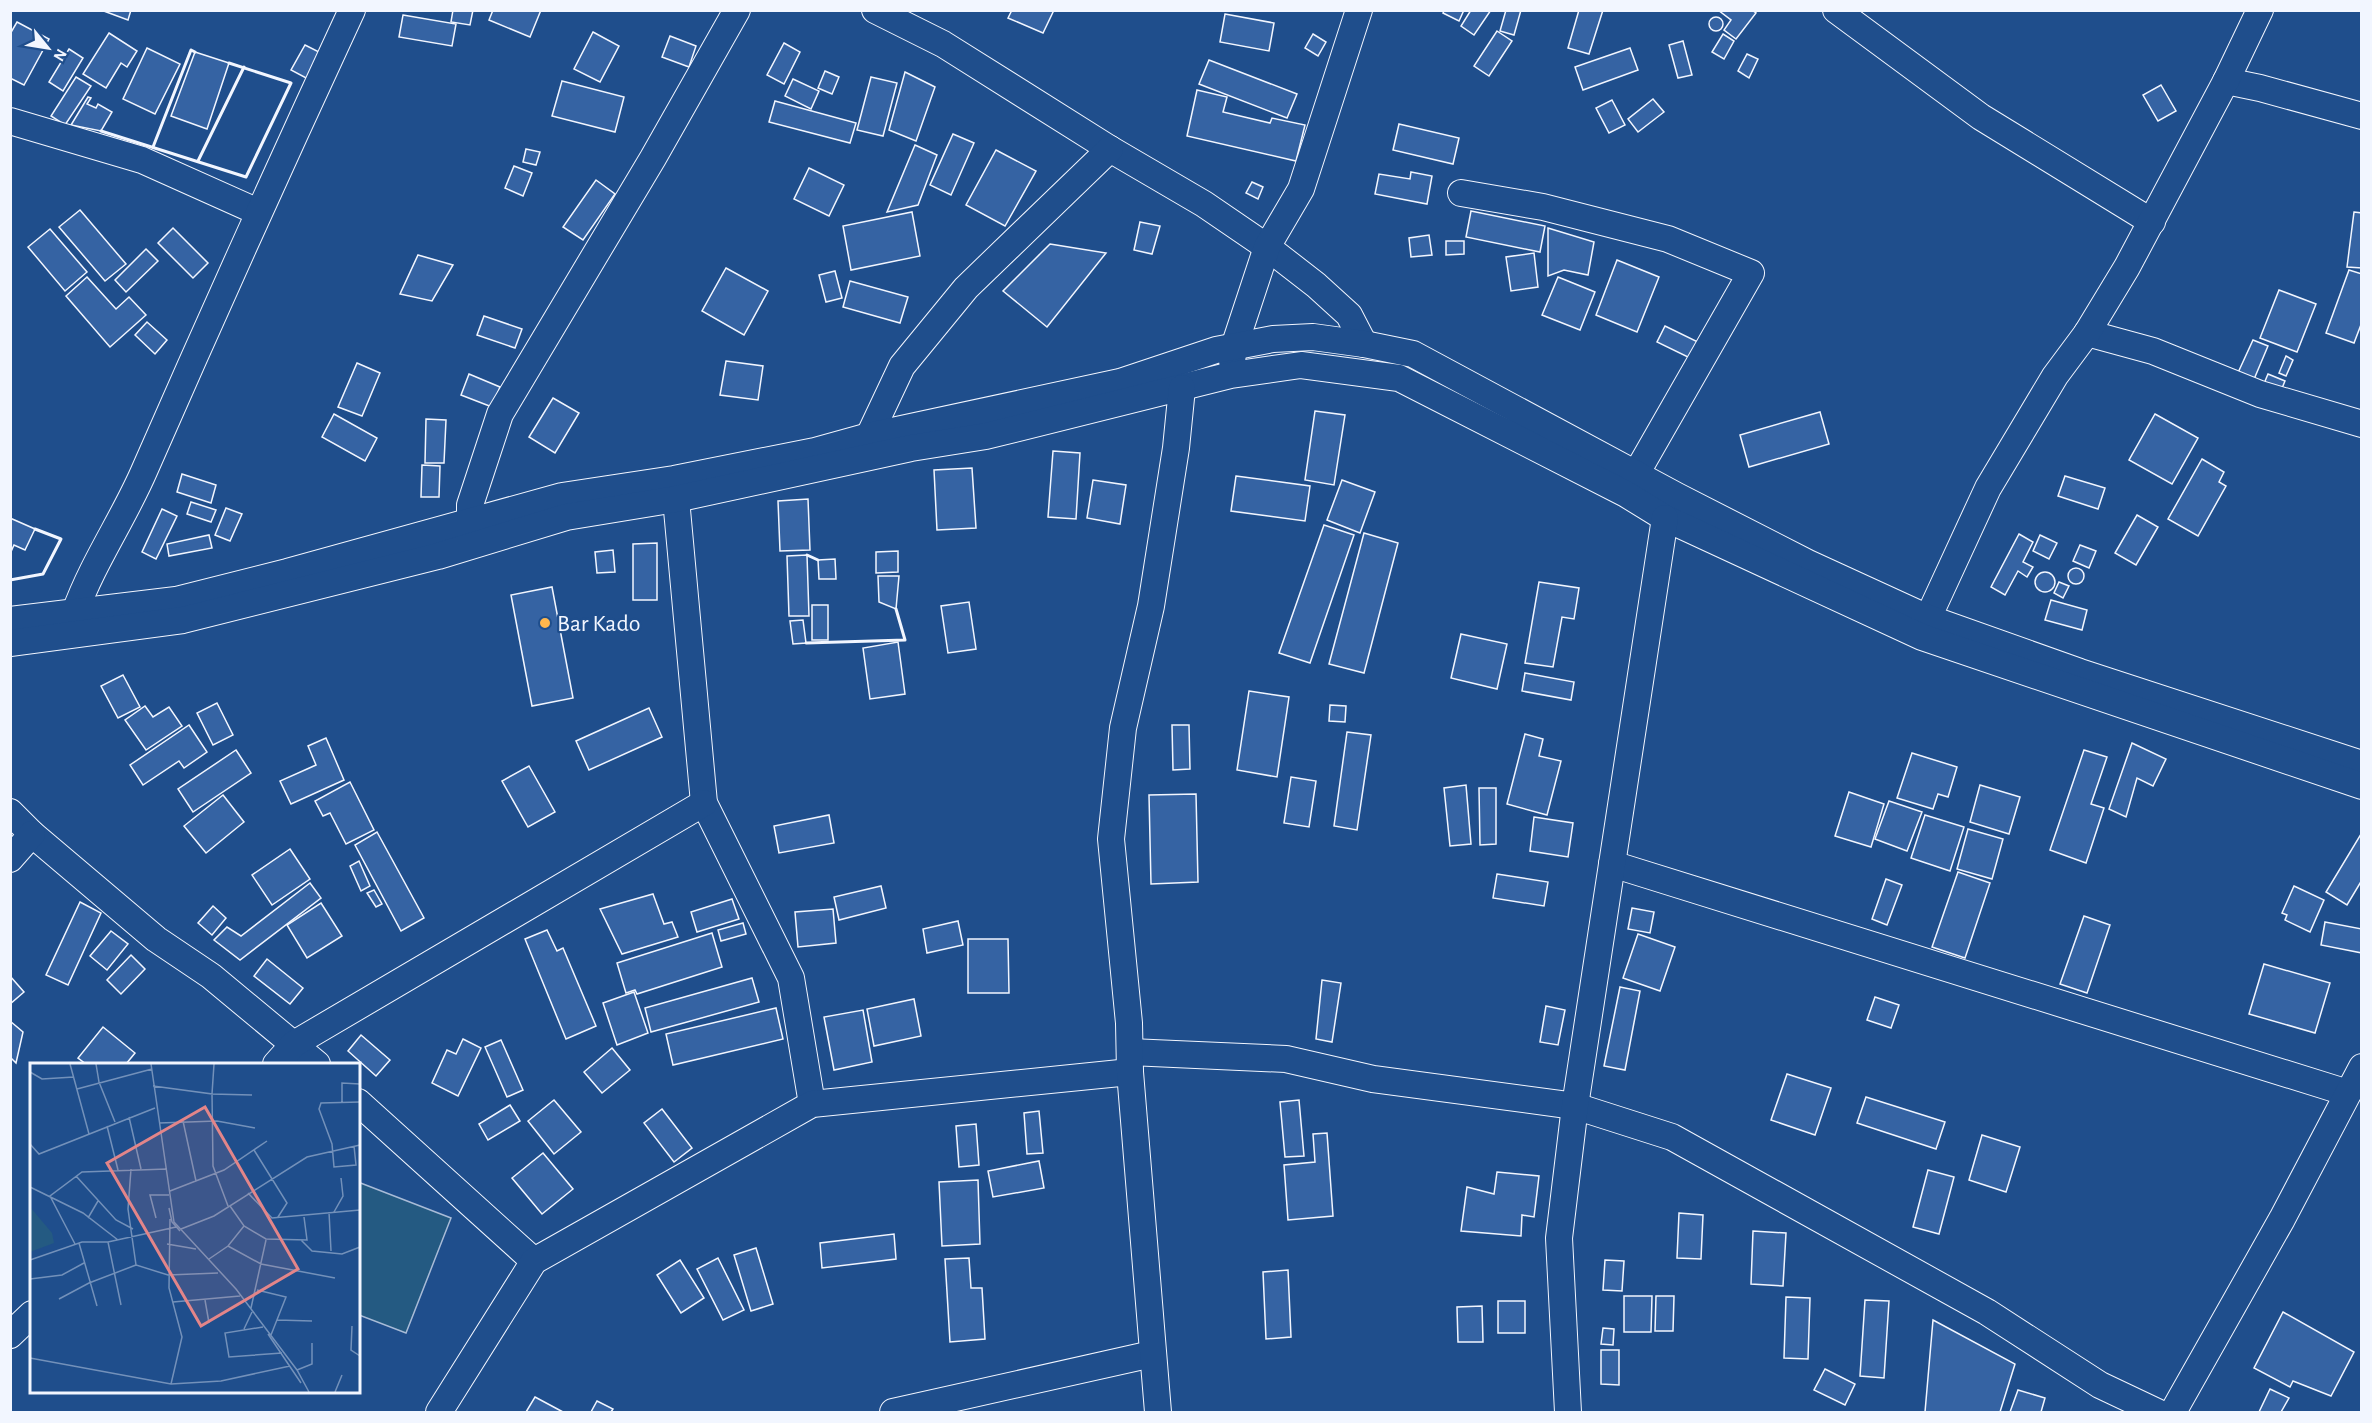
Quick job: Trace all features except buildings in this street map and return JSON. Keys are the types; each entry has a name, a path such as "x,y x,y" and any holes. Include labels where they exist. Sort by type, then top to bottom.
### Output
{"street":[{"path":"75,612 85,586 133,497 258,212 352,10"},
{"path":"470,521 470,505 500,414 653,158 737,10"},
{"path":"875,10 943,44 1110,149 1204,204 1267,247 1316,285 1349,315 1364,344"},
{"path":"1231,375 1234,346 1267,247 1300,189 1359,10"},
{"path":"1836,10 1981,117 2152,222"},
{"path":"1928,618 1988,488 2055,376 2087,333 2152,222 2226,81 2260,10"},
{"path":"2226,81 2361,116"},
{"path":"10,121 142,160 258,212"},
{"path":"869,436 902,366 966,288 1110,149"},
{"path":"1461,193 1543,207 1668,239 1751,273 1636,474"},
{"path":"2087,333 2152,351 2260,394 2361,424"},
{"path":"10,620 176,600 287,572 562,496 674,479 815,451 869,436 1120,382 1216,350 1273,339 1313,337 1413,354 1808,563 1928,618 2080,672 2361,764"},
{"path":"10,643 183,620 438,556 566,517 676,499 911,448 986,436 1231,375 1301,365 1399,378 1626,494 1665,518 1922,637 2361,786"},
{"path":"1158,1413 1111,839 1123,728 1150,606 1176,448 1182,388"},
{"path":"676,499 704,803 791,978 812,1104"},
{"path":"1568,1413 1559,1238 1575,1106 1665,518"},
{"path":"278,1063 294,1044 704,803"},
{"path":"10,812 32,834 156,939 211,976 315,1063"},
{"path":"10,859 32,834"},
{"path":"1611,864 2348,1093"},
{"path":"439,1413 534,1260 812,1104 1130,1063 1286,1059 1373,1079 1575,1106 1672,1137 1987,1312 2100,1385 2157,1413"},
{"path":"2173,1413 2282,1219 2361,1067"},
{"path":"360,1104 534,1260"},
{"path":"10,1335 30,1316"},
{"path":"893,1413 1152,1354"}],"shaded area":[{"path":"360,1183 451,1218 406,1333 360,1315"}],"wall":[{"path":"153,147 191,50 195,52"},
{"path":"101,131 246,177 291,83 229,63"},
{"path":"198,161 244,67"},
{"path":"10,580 43,574 61,539 35,529"},
{"path":"807,555 818,560"},
{"path":"806,643 905,640 896,609"}],"place":[{"name":"Bar Kado","path":"545,623"}]}
